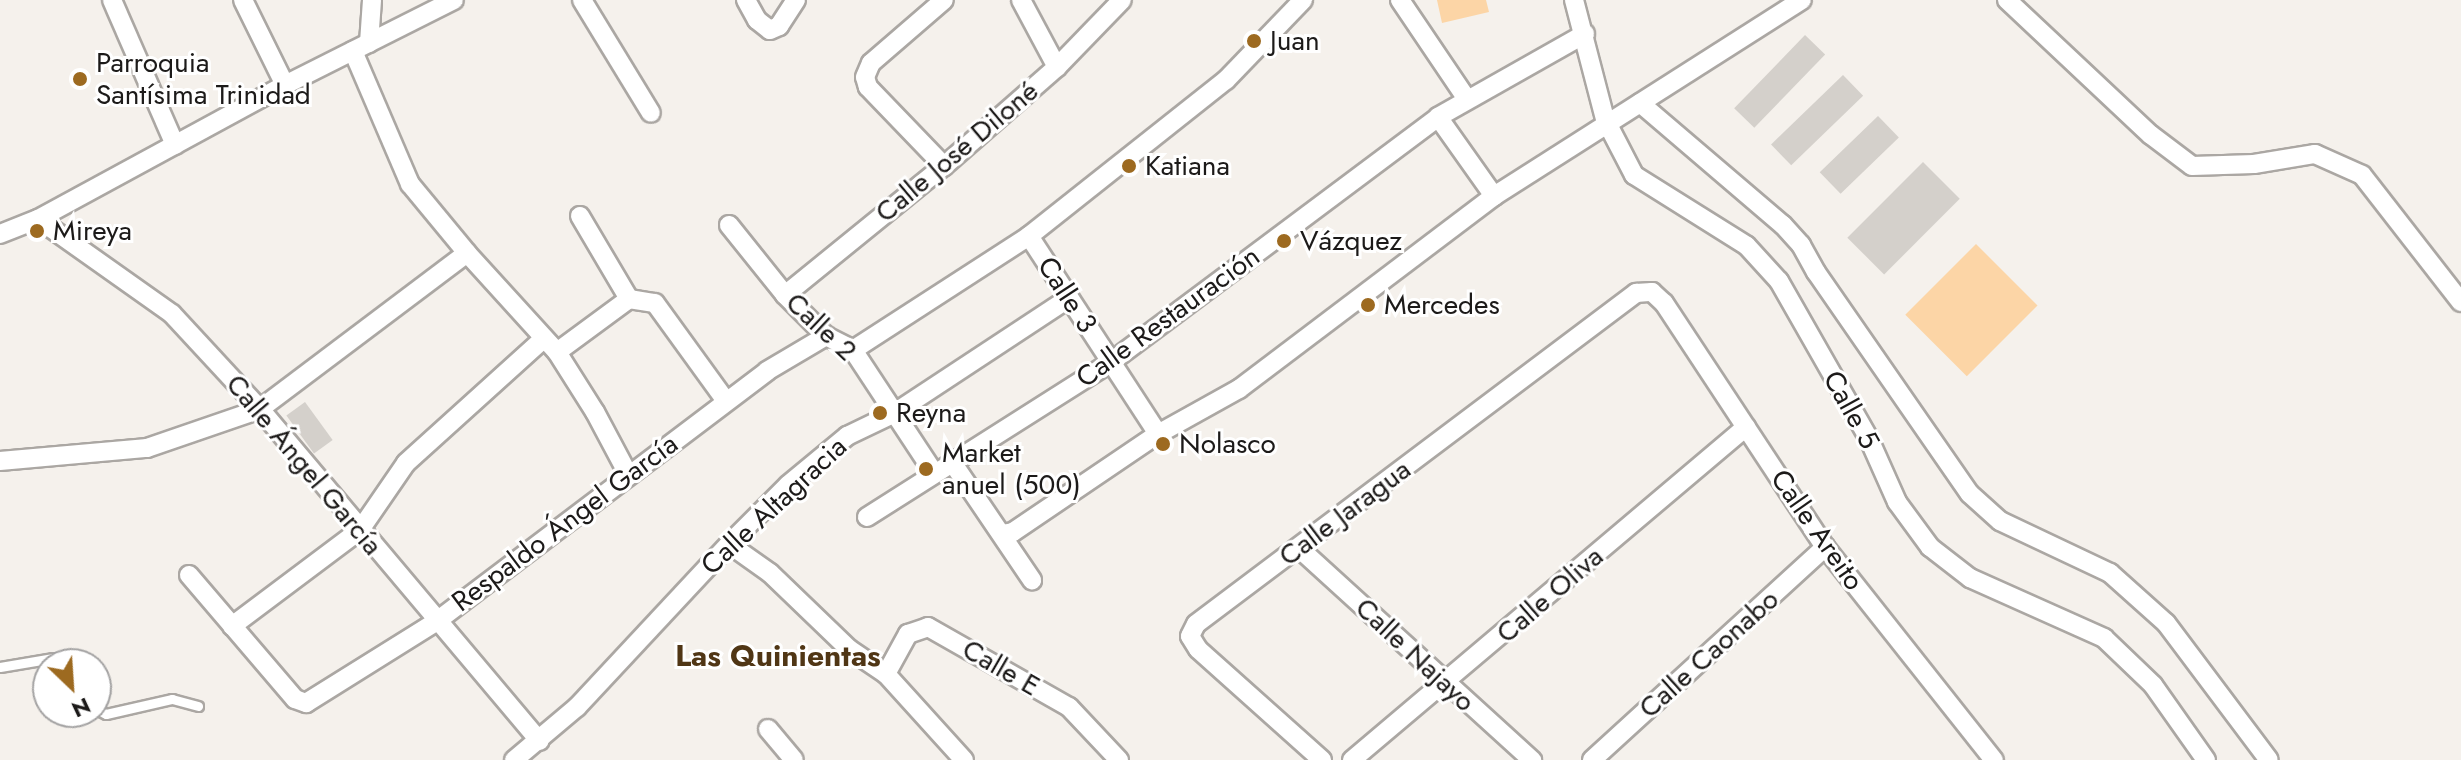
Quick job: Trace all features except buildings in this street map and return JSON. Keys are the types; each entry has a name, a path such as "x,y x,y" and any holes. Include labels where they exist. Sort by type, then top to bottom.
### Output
{"street":[{"path":"112,0 175,145"},
{"path":"243,0 285,85"},
{"path":"372,0 361,47 410,184 550,345 595,412 628,474"},
{"path":"0,234 38,219 285,85 454,0"},
{"path":"582,0 651,113"},
{"path":"746,0 757,20 770,30 779,26 796,0"},
{"path":"944,0 871,63 865,77 868,87 944,166"},
{"path":"1021,0 1057,67"},
{"name":"Calle José Diloné","path":"785,295 944,166 1057,67 1122,0"},
{"path":"853,350 1029,236 1226,80 1303,0"},
{"path":"1400,0 1466,98"},
{"name":"Calle 5","path":"1574,0 1608,124 1634,175 1747,246 1779,281 1869,439 1897,502 1930,547 1970,578 2104,638 2153,685 2206,760"},
{"path":"1002,534 1013,532 1158,434 1239,389 1494,196 1802,0"},
{"path":"2007,0 2151,135 2192,166 2254,164 2315,154 2362,175 2461,302"},
{"name":"Calle Restauración","path":"867,517 1111,362 1466,98 1585,34"},
{"path":"1640,103 1783,225 1801,245 1816,272 1970,494 2000,521 2110,573 2133,593 2166,623 2269,760"},
{"path":"1438,117 1494,196"},
{"path":"580,216 629,299"},
{"name":"Calle Ángel García","path":"38,219 172,314 260,409 540,741"},
{"name":"Calle 2","path":"729,225 785,295 826,336 853,350 934,473"},
{"name":"Calle 3","path":"1029,236 1158,434"},
{"path":"0,461 147,448 260,409 467,253"},
{"name":"Calle Areito","path":"1652,292 1664,303 1825,547 1994,760"},
{"name":"Calle Jaragua","path":"1322,760 1198,649 1190,636 1196,624 1300,549 1636,293 1652,292"},
{"name":"Calle Altagracia","path":"514,760 540,741 788,485 847,436 893,414 1069,298"},
{"path":"189,575 232,626 360,530 406,463 550,345 629,299 655,303 726,401"},
{"name":"Respaldo Ángel García","path":"232,626 300,703 437,621 726,401 767,371 826,336"},
{"name":"Calle Oliva","path":"1352,760 1746,427"},
{"path":"952,462 1032,580"},
{"path":"729,544 770,573 849,649 886,674 964,760"},
{"name":"Calle Caonabo","path":"1592,760 1825,547"},
{"name":"Calle Najayo","path":"1300,549 1532,760"},
{"name":"Calle E","path":"886,674 908,634 928,627 1069,707 1119,760"},
{"path":"768,729 794,760"}],"lane":[{"path":"0,667 32,662"},
{"path":"112,713 172,699 198,706"}],"shaded area":[{"path":"1437,0 1486,0 1489,12 1442,23"},
{"path":"1976,244 2038,306 1967,376 1905,315"}],"place":[{"name":"Juan","path":"1254,41"},
{"name":"Parroquia Santísima Trinidad","path":"80,79"},
{"name":"Katiana","path":"1129,166"},
{"name":"Mireya","path":"37,231"},
{"name":"Vázquez","path":"1284,241"},
{"name":"Mercedes","path":"1368,305"},
{"name":"Reyna","path":"880,413"},
{"name":"Nolasco","path":"1163,444"},
{"name":"Market anuel (500)","path":"926,469"}],"district":[{"name":"Las Quinientas","path":"778,656"}]}
